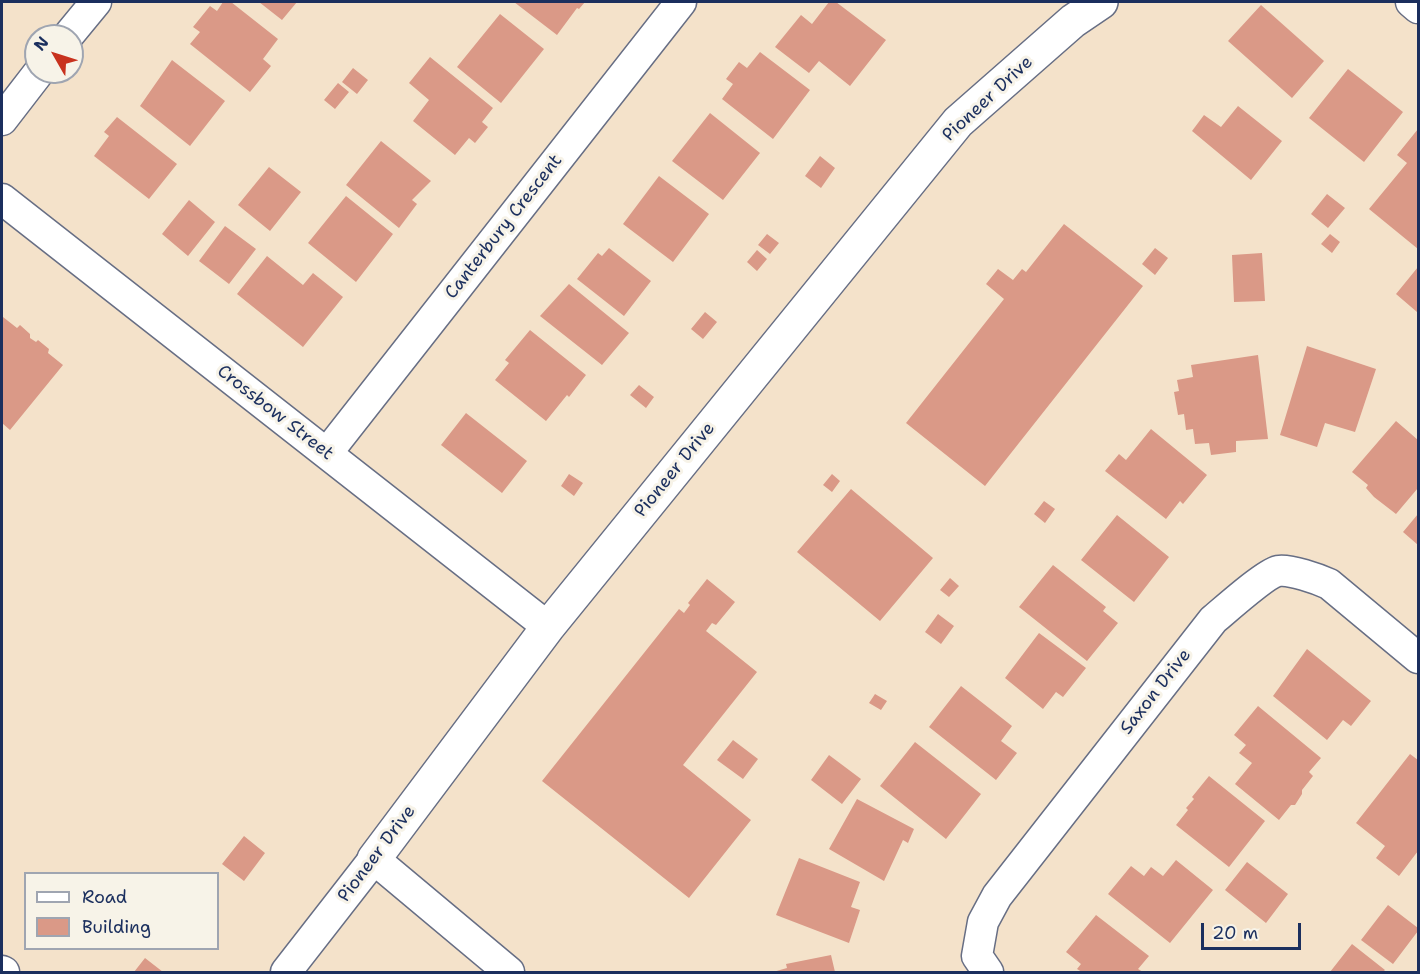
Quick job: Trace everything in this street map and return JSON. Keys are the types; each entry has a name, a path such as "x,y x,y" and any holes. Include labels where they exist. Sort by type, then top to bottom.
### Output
{"street":[{"path":"78,24 96,2"},
{"name":"Canterbury Crescent","path":"327,453 681,2"},
{"name":"Pioneer Drive","path":"286,972 548,627 958,122 1073,21 1101,2"},
{"path":"1411,2 1419,8"},
{"path":"2,120 30,84"},
{"name":"Crossbow Street","path":"2,199 548,627"},
{"name":"Saxon Drive","path":"988,972 977,956 983,922 997,896 1213,620 1257,584 1278,571 1313,576 1329,584 1419,658"},
{"path":"374,859 509,972"}],"building":[{"path":"223,2 231,2 278,39 263,59 271,66 250,92 190,44 200,32 193,27 210,6 217,11"},
{"path":"259,2 297,2 282,20"},
{"path":"514,2 585,2 579,9 577,8 557,35"},
{"path":"829,2 836,2 886,40 850,86 819,61 809,73 775,47 801,15 812,24"},
{"path":"1261,5 1324,61 1292,98 1228,41"},
{"path":"500,14 544,49 501,103 457,67"},
{"path":"760,52 810,90 773,139 722,99 733,84 726,79 739,62 747,68"},
{"path":"430,57 493,108 482,122 488,127 475,143 469,138 455,155 413,121 429,100 409,83"},
{"path":"172,60 225,101 190,146 140,106"},
{"path":"353,68 368,80 357,94 342,82"},
{"path":"1348,69 1403,112 1364,162 1309,118"},
{"path":"338,83 349,92 335,109 324,100"},
{"path":"1238,106 1282,141 1251,180 1192,131 1204,115 1221,127"},
{"path":"710,113 760,153 723,200 672,161"},
{"path":"117,117 177,164 149,199 94,156 109,136 104,132"},
{"path":"1418,129 1418,249 1369,209 1407,163 1397,155"},
{"path":"381,141 431,181 412,200 417,204 399,228 346,185"},
{"path":"820,156 835,168 821,188 805,176"},
{"path":"269,167 301,192 270,231 238,205"},
{"path":"659,176 709,214 673,262 623,224"},
{"path":"1327,194 1345,208 1328,228 1311,214"},
{"path":"346,196 393,234 356,282 308,243"},
{"path":"189,200 215,222 188,256 162,234"},
{"path":"1064,224 1143,286 985,486 906,423 1004,299 986,284 998,269 1013,280 1022,269 1026,272"},
{"path":"225,226 256,249 229,284 199,261"},
{"path":"767,234 779,243 770,254 758,245"},
{"path":"1330,234 1340,242 1332,253 1321,244"},
{"path":"609,248 651,281 624,316 577,279 598,253 602,256"},
{"path":"1155,248 1168,258 1155,275 1142,264"},
{"path":"757,250 767,259 757,271 747,262"},
{"path":"1262,253 1265,301 1234,302 1232,255"},
{"path":"267,256 303,285 313,273 343,297 303,347 237,294"},
{"path":"1418,267 1418,310 1417,312 1396,294"},
{"path":"569,284 629,333 602,365 540,316"},
{"path":"705,312 717,322 703,339 691,329"},
{"path":"3,317 17,328 20,325 30,334 30,338 36,342 38,340 49,349 48,353 63,365 10,430 2,423"},
{"path":"530,330 586,375 546,421 495,380 509,363 505,360"},
{"path":"1307,346 1376,369 1355,432 1325,423 1317,447 1280,435"},
{"path":"1258,355 1268,439 1236,441 1236,452 1211,455 1209,443 1195,444 1193,429 1186,430 1184,414 1178,415 1174,392 1179,391 1177,380 1193,377 1191,365"},
{"path":"639,385 654,397 646,408 630,395"},
{"path":"466,413 527,461 502,493 441,445"},
{"path":"1396,421 1418,440 1418,488 1396,514 1374,497 1366,488 1368,485 1352,472"},
{"path":"1151,429 1207,475 1183,504 1180,501 1166,519 1105,471 1119,454 1126,460"},
{"path":"569,474 583,483 574,496 561,486"},
{"path":"832,474 840,481 832,492 823,485"},
{"path":"851,489 933,558 880,621 797,552"},
{"path":"1044,501 1055,509 1045,523 1034,514"},
{"path":"1418,514 1418,545 1403,532"},
{"path":"1117,515 1169,557 1134,602 1081,560"},
{"path":"1053,565 1106,607 1103,611 1118,623 1087,661 1019,607"},
{"path":"950,578 959,586 949,597 940,590"},
{"path":"707,579 735,602 716,625 712,623 706,631 757,672 683,765 751,820 689,898 542,781 679,609 684,613 690,605 688,603"},
{"path":"938,614 954,626 941,644 925,632"},
{"path":"1039,633 1086,668 1063,697 1056,692 1043,709 1005,678"},
{"path":"1307,649 1371,701 1351,726 1343,720 1327,740 1273,696"},
{"path":"961,686 1012,726 1001,741 1017,753 996,780 929,727"},
{"path":"875,694 887,701 881,710 869,703"},
{"path":"1258,706 1321,758 1309,772 1313,776 1302,790 1295,805 1291,805 1279,820 1235,784 1252,763 1239,753 1246,745 1234,735"},
{"path":"733,740 758,759 743,779 717,760"},
{"path":"915,742 981,794 946,839 880,786"},
{"path":"1410,754 1418,760 1418,851 1399,876 1376,858 1385,846 1356,823"},
{"path":"829,755 861,779 842,804 811,780"},
{"path":"1209,776 1265,821 1229,867 1176,825 1188,810 1186,808 1194,799 1192,797"},
{"path":"857,799 914,829 908,843 903,840 884,881 829,849"},
{"path":"244,836 265,853 244,881 222,864"},
{"path":"799,858 860,882 851,907 860,910 849,943 776,915"},
{"path":"1176,860 1213,890 1170,943 1108,894 1131,866 1144,876 1151,867 1163,876"},
{"path":"1247,862 1288,894 1266,923 1225,890"},
{"path":"1388,905 1418,928 1393,964 1361,940"},
{"path":"1096,915 1149,956 1138,969 1143,972 1082,972 1077,969 1081,964 1066,952"},
{"path":"1352,944 1385,970 1383,972 1330,972"},
{"path":"831,955 835,972 773,972 787,968 786,964"},
{"path":"145,958 163,972 134,972"}]}
